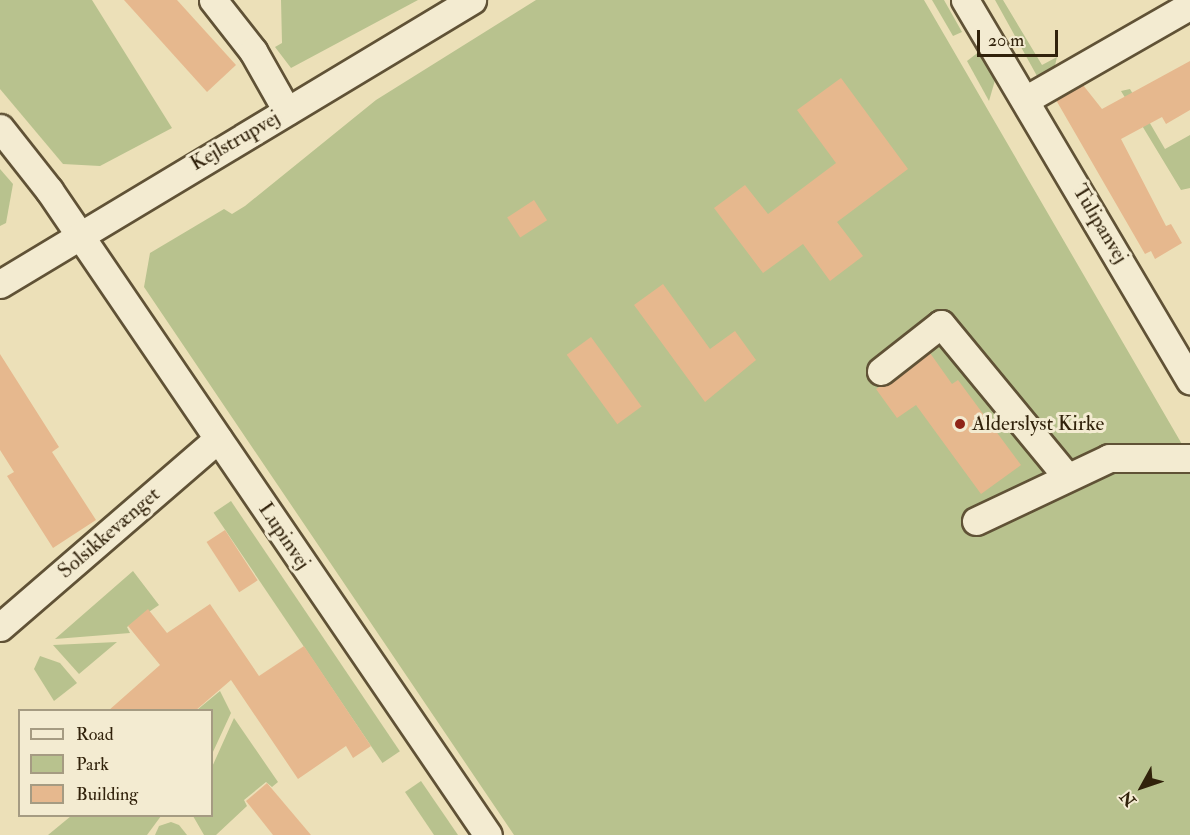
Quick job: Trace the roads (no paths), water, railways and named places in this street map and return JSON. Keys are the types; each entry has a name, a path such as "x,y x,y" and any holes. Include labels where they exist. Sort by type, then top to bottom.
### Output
{"street":[{"path":"213,0 253,51 287,111"},
{"name":"Kejlstrupvej","path":"0,284 472,0"},
{"name":"Tulipanvej","path":"965,0 1025,100 1182,343 1190,381"},
{"path":"1025,100 1189,6"},
{"name":"Lupinvej","path":"0,129 79,237 488,835"},
{"path":"881,371 941,324 1067,477"},
{"name":"Solsikkevænget","path":"0,627 218,439"},
{"path":"976,521 1109,458 1183,458"}],"place":[{"name":"Alderslyst Kirke","path":"960,424"}]}
